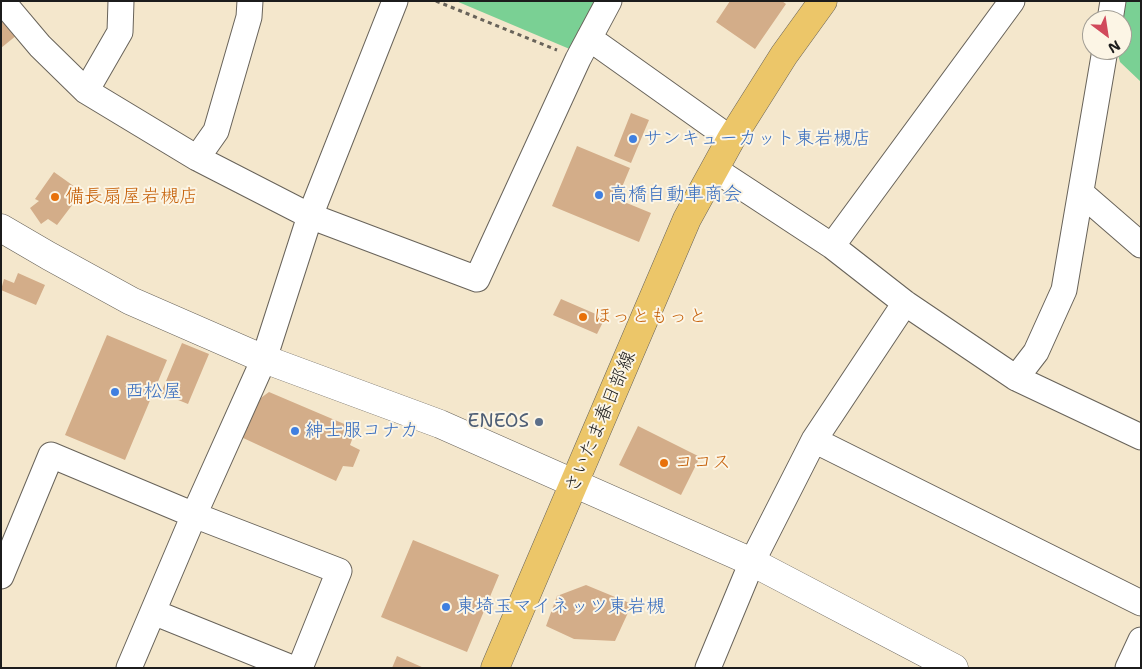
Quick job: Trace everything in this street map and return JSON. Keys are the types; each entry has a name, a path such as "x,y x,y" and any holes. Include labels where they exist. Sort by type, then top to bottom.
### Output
{"main road":[{"name":"さいたま春日部線","path":"495,668 687,219 716,170 731,139 784,55 823,1"}],"street":[{"path":"2,1 40,46 86,91 197,158 310,216 477,279 584,48 609,1"},
{"path":"86,91 120,32 121,1"},
{"path":"197,158 216,131 249,17 250,1"},
{"path":"129,668 194,515 264,359 310,216 395,1"},
{"path":"832,246 1012,1"},
{"path":"584,48 731,139"},
{"path":"1016,378 1036,352 1064,290 1103,60"},
{"path":"716,170 832,246 905,303 1016,378 1141,437"},
{"path":"1081,193 1141,245"},
{"path":"1,228 131,301 264,359 440,424 752,562 954,668"},
{"path":"708,668 752,562 814,440 905,303"},
{"path":"814,440 1141,603"},
{"path":"1,576 9,538 51,455 194,515 339,571 300,668"},
{"path":"153,612 292,668"},
{"path":"1128,668 1141,640"}],"path":[{"path":"436,1 584,48"}],"green space":[{"path":"456,1 602,1 572,50"},
{"path":"1121,1 1141,1 1141,82 1120,62 1120,60 1132,60 1132,10 1121,10"}],"building":[{"path":"730,1 782,1 786,4 755,49 716,22"},
{"path":"1,16 17,35 1,48"},
{"path":"631,113 649,120 631,163 614,156"},
{"path":"577,146 630,168 617,199 651,213 639,242 552,206"},
{"path":"54,172 82,192 57,225 48,219 41,224 30,208 39,201 35,199"},
{"path":"18,273 45,285 36,305 1,290 4,279 14,283"},
{"path":"561,299 605,318 597,334 553,315"},
{"path":"107,335 167,360 125,460 65,435"},
{"path":"182,343 209,354 188,404 161,393"},
{"path":"269,392 356,429 350,445 360,450 353,467 343,466 336,481 241,437 258,400"},
{"path":"638,426 700,457 681,495 619,465"},
{"path":"413,540 499,575 467,652 381,617"},
{"path":"586,585 632,604 615,641 574,639 546,626 557,596"},
{"path":"397,656 424,668 392,668"}],"place":[{"name":"サンキューカット東岩槻店","path":"633,139"},
{"name":"高橋自動車商会","path":"599,195"},
{"name":"備長扇屋岩槻店","path":"55,197"},
{"name":"ほっともっと","path":"583,317"},
{"name":"西松屋","path":"115,392"},
{"name":"ENEOS","path":"539,422"},
{"name":"紳士服コナカ","path":"295,431"},
{"name":"ココス","path":"664,463"},
{"name":"東埼玉マイネッツ東岩槻","path":"446,607"}]}
